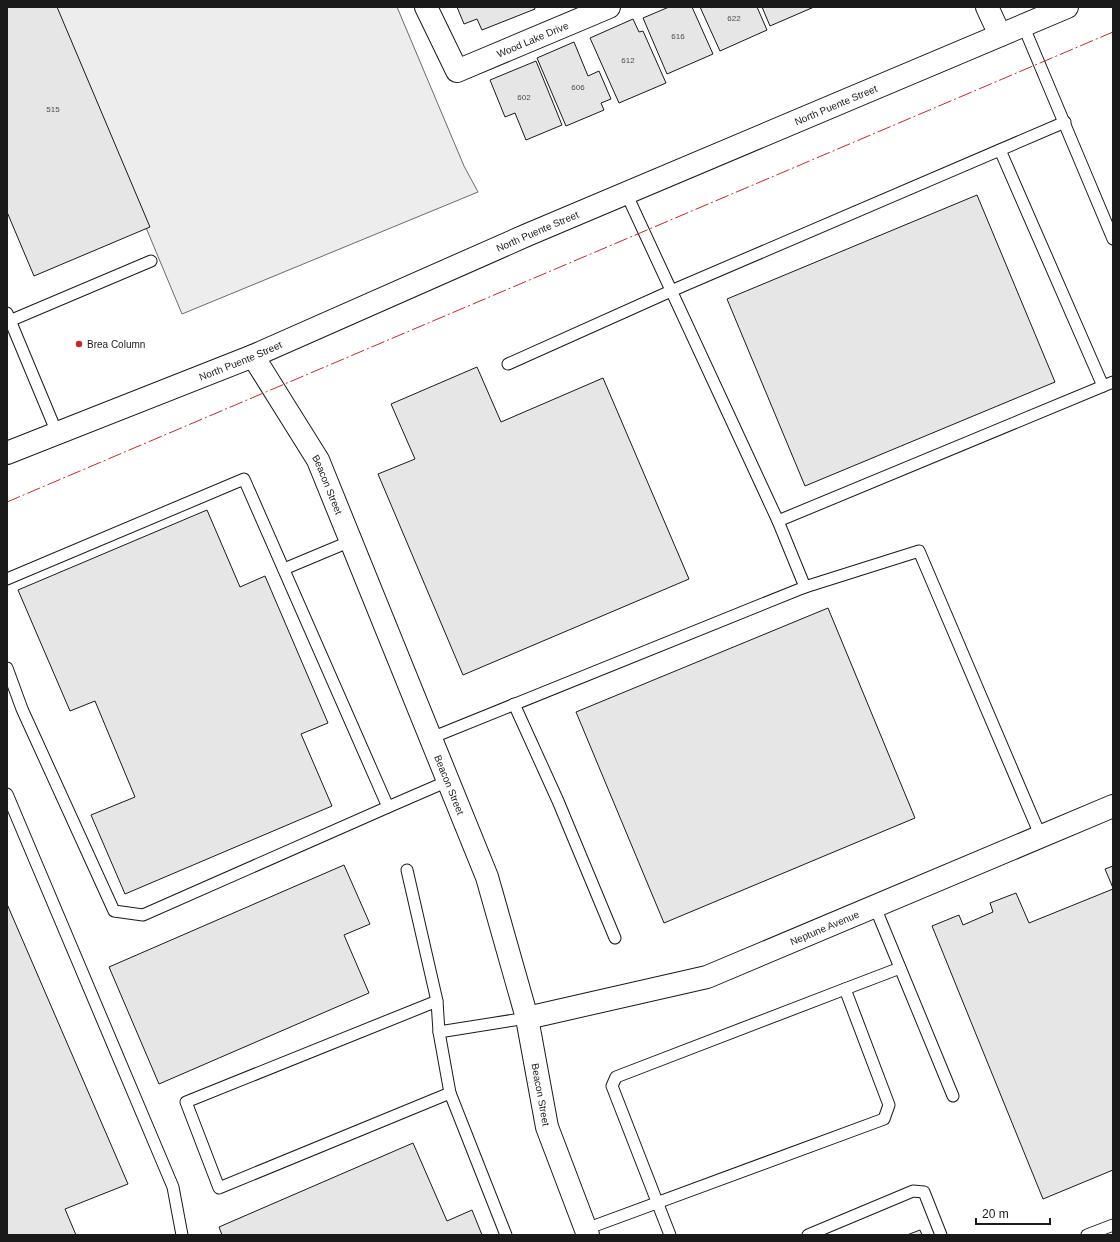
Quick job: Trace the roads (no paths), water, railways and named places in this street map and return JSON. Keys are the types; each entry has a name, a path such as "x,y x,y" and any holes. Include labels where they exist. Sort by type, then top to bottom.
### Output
{"street":[{"name":"Wood Lake Drive","path":"426,7 457,71 609,7"},
{"path":"987,7 1000,35"},
{"name":"North Puente Street","path":"7,453 253,356 527,235 1067,7"},
{"name":"Beacon Street","path":"253,356 318,460 487,878 527,1018 547,1127 587,1232"},
{"name":"Neptune Avenue","path":"527,1018 707,977 1113,806"}],"lane":[{"path":"1023,25 1113,239"},
{"path":"508,364 1064,122"},
{"path":"778,521 1108,384 1000,150"},
{"path":"626,194 778,521 805,587"},
{"path":"57,433 8,319 151,261"},
{"path":"7,579 244,479 388,807"},
{"path":"284,569 351,541"},
{"path":"430,738 805,587 919,551 1041,837"},
{"path":"7,668 22,709 114,911 143,915 448,782"},
{"path":"514,704 558,801 615,938"},
{"path":"7,794 173,1187 182,1235"},
{"path":"407,870 436,1001 450,1094 506,1235"},
{"path":"875,907 953,1096"},
{"path":"670,1235 656,1203 612,1086 616,1077 900,968"},
{"path":"587,1232 656,1203 884,1120 889,1105 845,989"},
{"path":"436,1001 186,1102 219,1188 450,1094"},
{"path":"440,1032 527,1018"},
{"path":"808,1235 913,1191 924,1192 941,1235"},
{"path":"1088,1235 1113,1225"}],"place":[{"name":"Brea Column","path":"79,344"}]}
